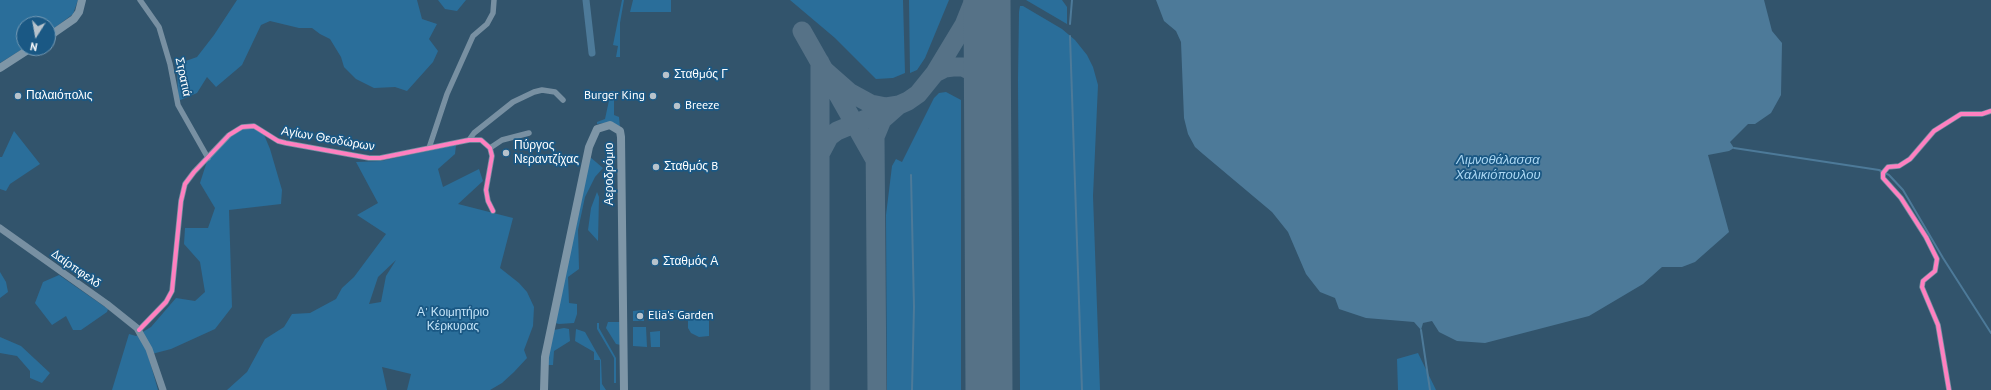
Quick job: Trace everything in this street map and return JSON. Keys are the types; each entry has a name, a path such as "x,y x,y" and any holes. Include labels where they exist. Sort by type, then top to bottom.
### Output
{"main road":[{"path":"56,31 74,19 79,12 82,0"},
{"path":"0,68 19,56"},
{"name":"Αεροδρόμιο","path":"544,390 543,372 545,357 589,147 597,129 604,125 610,125 620,131 621,137 624,390"}],"street":[{"name":"Στρατιά","path":"140,0 159,27 170,64 178,105 208,158"},
{"path":"429,148 447,94 473,36 487,24 493,14 494,0"},
{"path":"469,140 474,133 513,102 534,92 542,90 555,92 563,100"},
{"path":"1949,390 1938,325 1922,287 1923,281 1935,271 1937,259 1926,236 1901,198 1884,178 1884,172 1888,167 1899,166 1910,159 1934,131 1961,114 1982,114 1991,111"},
{"name":"Αγίων Θεοδώρων","path":"139,330 162,308 171,295 182,192 189,179 229,135 236,130 248,126 254,126 278,141 369,158 380,158 469,140 481,140 490,148"},
{"path":"494,211 488,201 486,190 492,156 490,148 502,140 529,132"},
{"name":"Δαίρπφελδ","path":"0,228 118,312 139,330"},
{"path":"139,330 149,349 162,390"}],"green space":[{"path":"0,0 78,0 73,14 56,27 56,16 16,16 16,53 0,63"},
{"path":"237,0 417,0 422,19 437,24 429,39 438,51 433,62 407,91 395,87 374,88 356,79 344,67 341,57 330,39 312,28 299,28 270,21 261,25 242,65 216,87 207,77 197,93 178,101 177,64 197,57 214,35"},
{"path":"438,0 466,0 457,11 445,9"},
{"path":"622,0 624,0 620,23 620,57 616,57 618,46 613,45"},
{"path":"633,0 671,0 671,12 630,12"},
{"path":"790,0 903,0 905,73 893,78 876,79 835,38"},
{"path":"909,0 949,0 925,58 917,70 910,73"},
{"path":"1026,0 1062,0 1067,7 1067,24"},
{"path":"1020,6 1023,6 1062,29 1075,40 1087,55 1093,67 1098,85 1093,196 1100,390 1020,390 1018,80"},
{"path":"611,91 614,91 614,115 619,117 620,127 611,122 597,124 597,122 605,119"},
{"path":"946,92 961,100 961,390 887,390 886,215 892,166 896,159 902,162 934,98 939,93"},
{"path":"248,126 262,130 270,149 282,190 281,204 229,210 232,307 215,329 171,349 148,355 158,390 112,390 129,334 136,336 151,327 176,298 195,301 205,292 200,262 184,244 185,228 208,228 215,208 200,183 208,158 229,135"},
{"path":"14,131 40,164 10,184 6,191 0,189 0,157 2,157"},
{"name":"Α' Κοιμητήριο Κέρκυρας","path":"456,145 455,154 438,169 443,187 479,169 483,181 458,204 513,218 500,268 519,283 527,292 534,307 533,326 524,350 527,358 502,383 490,390 407,390 411,374 382,367 387,390 227,390 247,372 265,339 284,327 292,314 310,313 336,299 342,288 354,277 386,234 357,215 378,203 356,162 381,161","holes":["396,260 386,276 381,302 369,304 378,277"]},
{"path":"590,157 603,168 595,177 585,197 578,230 579,269 568,277 569,303 577,304 577,314 574,323 559,324 555,323"},
{"path":"597,192 599,197 598,241 588,230 591,208"},
{"path":"0,272 6,282 8,292 0,298"},
{"path":"59,275 108,309 107,312 81,330 73,330 66,316 52,325 35,303 43,282"},
{"name":"Elia's Garden","path":"644,310 644,321 633,321 633,311"},
{"path":"650,310 681,310 678,320 674,316 650,317"},
{"path":"709,312 709,336 699,337 691,333 688,328 688,313"},
{"path":"608,322 620,322 621,345 616,344 606,328"},
{"path":"597,323 599,323 599,328 616,358 616,383 614,383 614,358 597,329"},
{"path":"633,327 646,327 647,347 633,346"},
{"path":"564,328 569,329 570,341 554,351 553,365 548,365 548,390 546,390 547,364 554,330"},
{"path":"576,329 585,332 601,360 602,384 606,390 600,390 600,360 594,360 594,352 575,341"},
{"path":"660,331 660,347 651,347 650,332"},
{"path":"0,337 21,346 50,373 42,383 30,378 30,371 17,356 0,353"},
{"path":"1418,353 1436,390 1398,390 1397,359"}],"water":[{"name":"Λιμνοθάλασσα Χαλικιόπουλου","path":"1156,0 1764,0 1772,31 1782,43 1781,95 1771,113 1755,124 1748,124 1730,142 1734,148 1729,151 1708,155 1729,232 1695,262 1682,267 1662,267 1643,284 1589,316 1485,343 1457,341 1439,332 1432,321 1423,323 1421,330 1414,322 1366,318 1339,309 1335,298 1320,292 1306,274 1288,232 1272,212 1195,147 1188,134 1184,118 1181,42 1176,31 1164,21"}],"waterway":[{"path":"586,0 592,53"},
{"path":"1070,24 1072,0"},
{"path":"1070,36 1082,390"},
{"path":"1734,148 1879,170 1889,175 1903,190 1943,258 1991,333"},
{"path":"911,175 914,307 912,390"},
{"path":"1421,330 1430,390"}],"taxiway":[{"path":"824,70 849,92 871,104 886,107 899,105 908,101 918,94 935,73 964,25 974,0"},
{"path":"802,31 874,158"},
{"path":"820,62 820,390"},
{"path":"935,73 945,68 953,67 963,67 971,71 983,84 987,112"},
{"path":"877,390 875,137 882,120 899,105"},
{"path":"820,154 829,137 837,131 892,108"}],"runway":[{"path":"987,0 989,390"}],"cycle path":[{"path":"1949,390 1938,325 1922,287 1923,281 1935,271 1937,259 1926,237 1901,198 1883,178 1883,173 1888,167 1899,166 1910,159 1934,131 1961,114 1982,114 1991,111"},
{"path":"139,330 166,302 172,291 181,201 185,184 194,172 229,135 242,127 254,126 278,141 286,143 369,158 380,158 469,140 481,140 490,148 492,156 486,190 488,201 493,211"}],"place":[{"name":"Σταθμός Γ","path":"666,75"},
{"name":"Παλαιόπολις","path":"18,96"},
{"name":"Burger King","path":"653,96"},
{"name":"Breeze","path":"677,106"},
{"name":"Πύργος Νεραντζίχας","path":"506,153"},
{"name":"Σταθμός B","path":"656,167"},
{"name":"Σταθμός Α","path":"655,262"},
{"name":"Elia's Garden","path":"640,316"}]}
